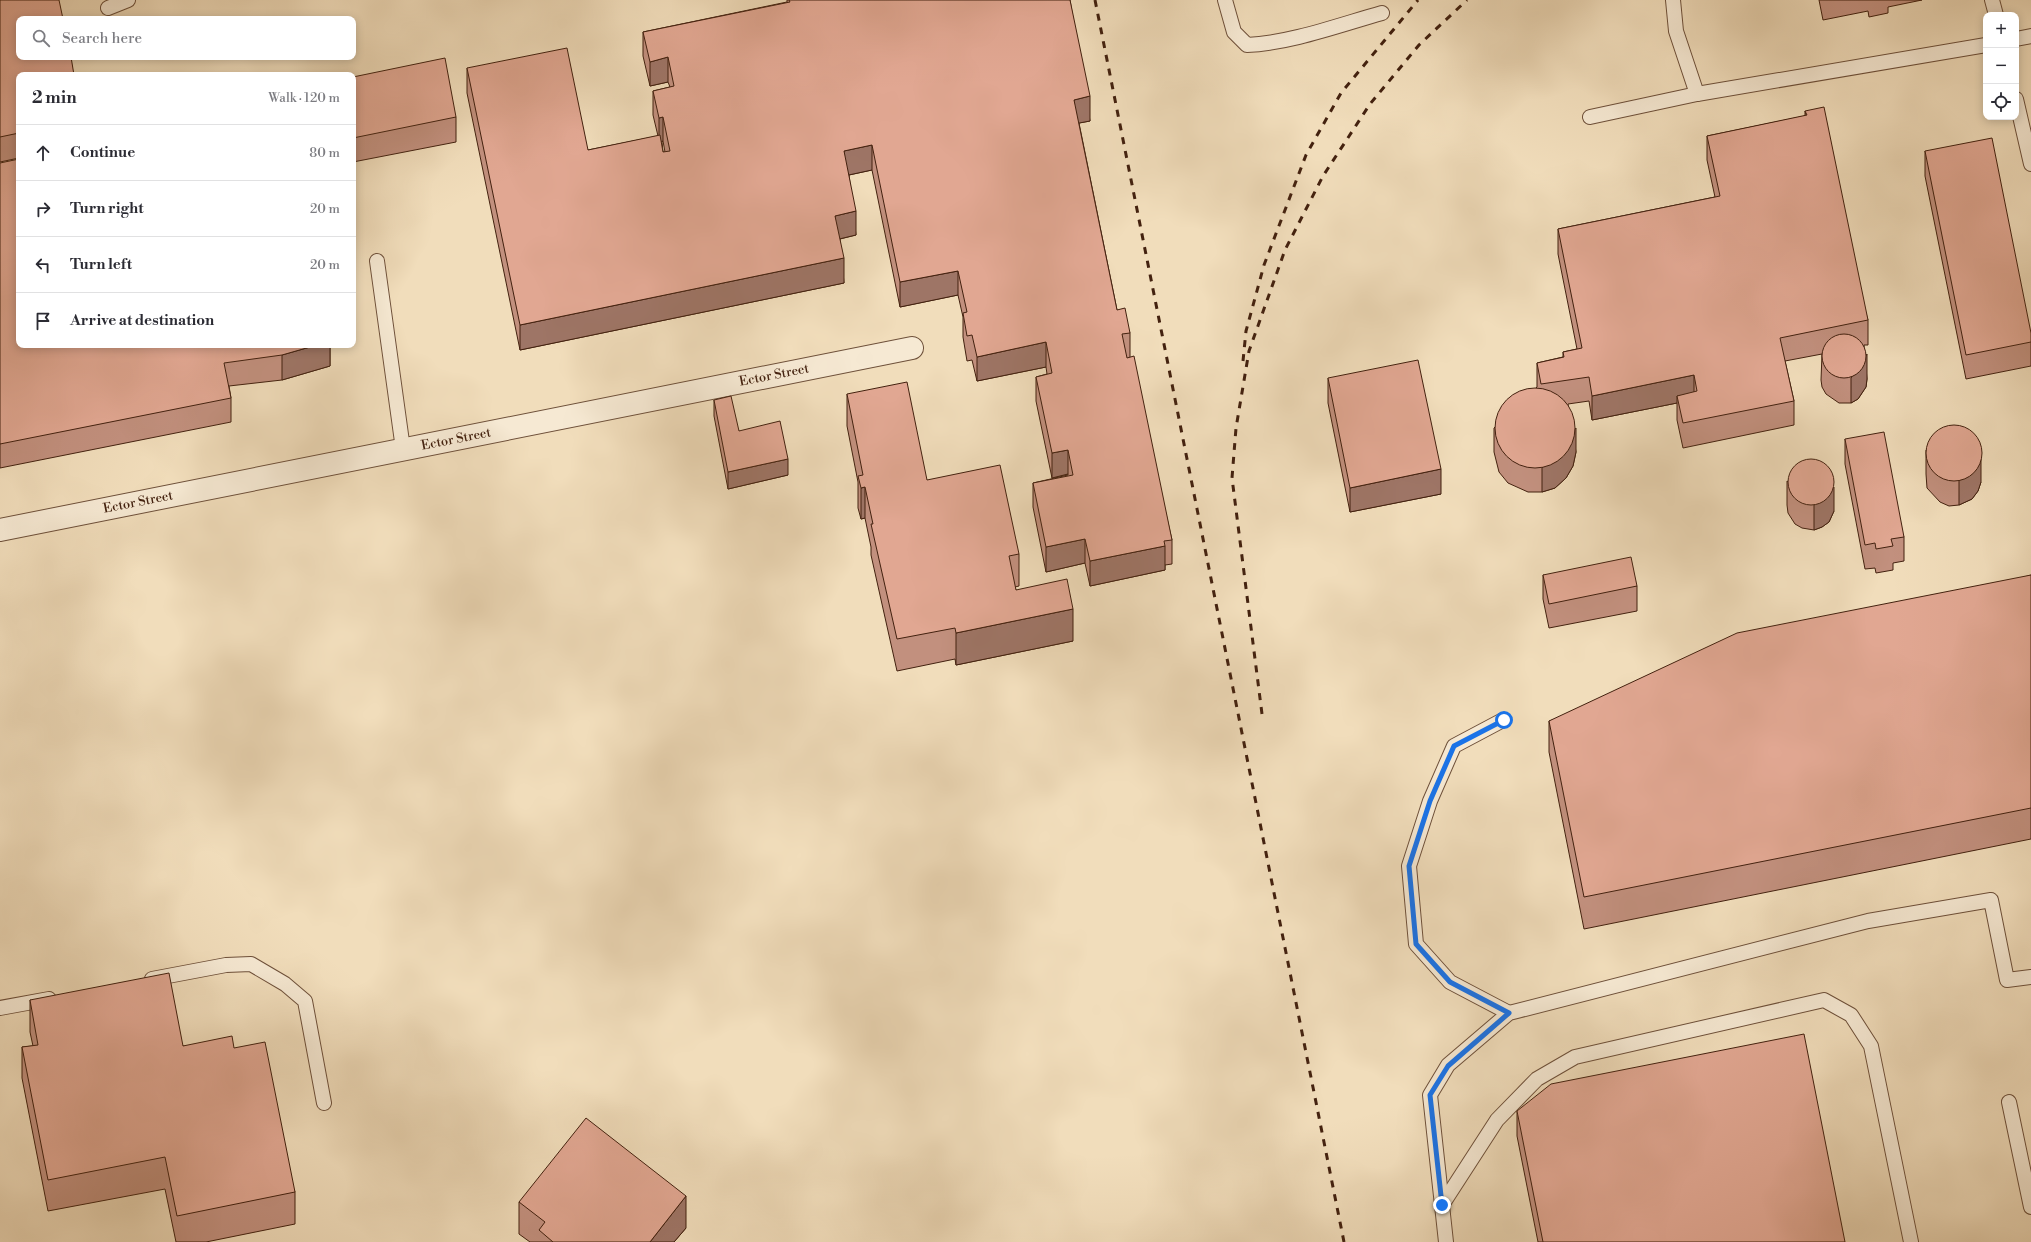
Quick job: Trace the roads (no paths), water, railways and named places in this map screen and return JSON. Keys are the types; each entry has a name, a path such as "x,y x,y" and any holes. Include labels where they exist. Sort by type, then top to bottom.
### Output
{"street":[{"name":"Ector Street","path":"0,530 912,348"}],"lane":[{"path":"108,8 128,0"},
{"path":"1225,0 1234,32 1247,45 1263,44 1287,39 1382,13"},
{"path":"1673,0 1676,31 1697,94"},
{"path":"1992,0 1995,12"},
{"path":"2019,38 2031,36"},
{"path":"1590,117 1697,94 1983,46"},
{"path":"2019,112 2031,164"},
{"path":"377,261 403,449"},
{"path":"1504,720 1454,746 1430,801 1409,866 1416,944 1450,982 1509,1013"},
{"path":"1446,1242 1430,1095 1448,1066 1509,1013 1868,921 1992,900 2007,980 2031,977"},
{"path":"141,981 226,965 251,964 285,984 305,1001 324,1103"},
{"path":"0,1008 59,998"},
{"path":"1442,1205 1497,1120 1537,1079 1576,1057 1824,1000 1851,1015 1871,1046 1911,1242"},
{"path":"2009,1102 2031,1207"}],"railway":[{"path":"1095,0 1344,1242"},
{"path":"1243,361 1246,331 1264,265 1306,155 1341,93 1418,0"},
{"path":"1262,714 1232,478 1236,428 1249,351 1285,250 1323,176 1370,104 1419,45 1467,0"}]}
